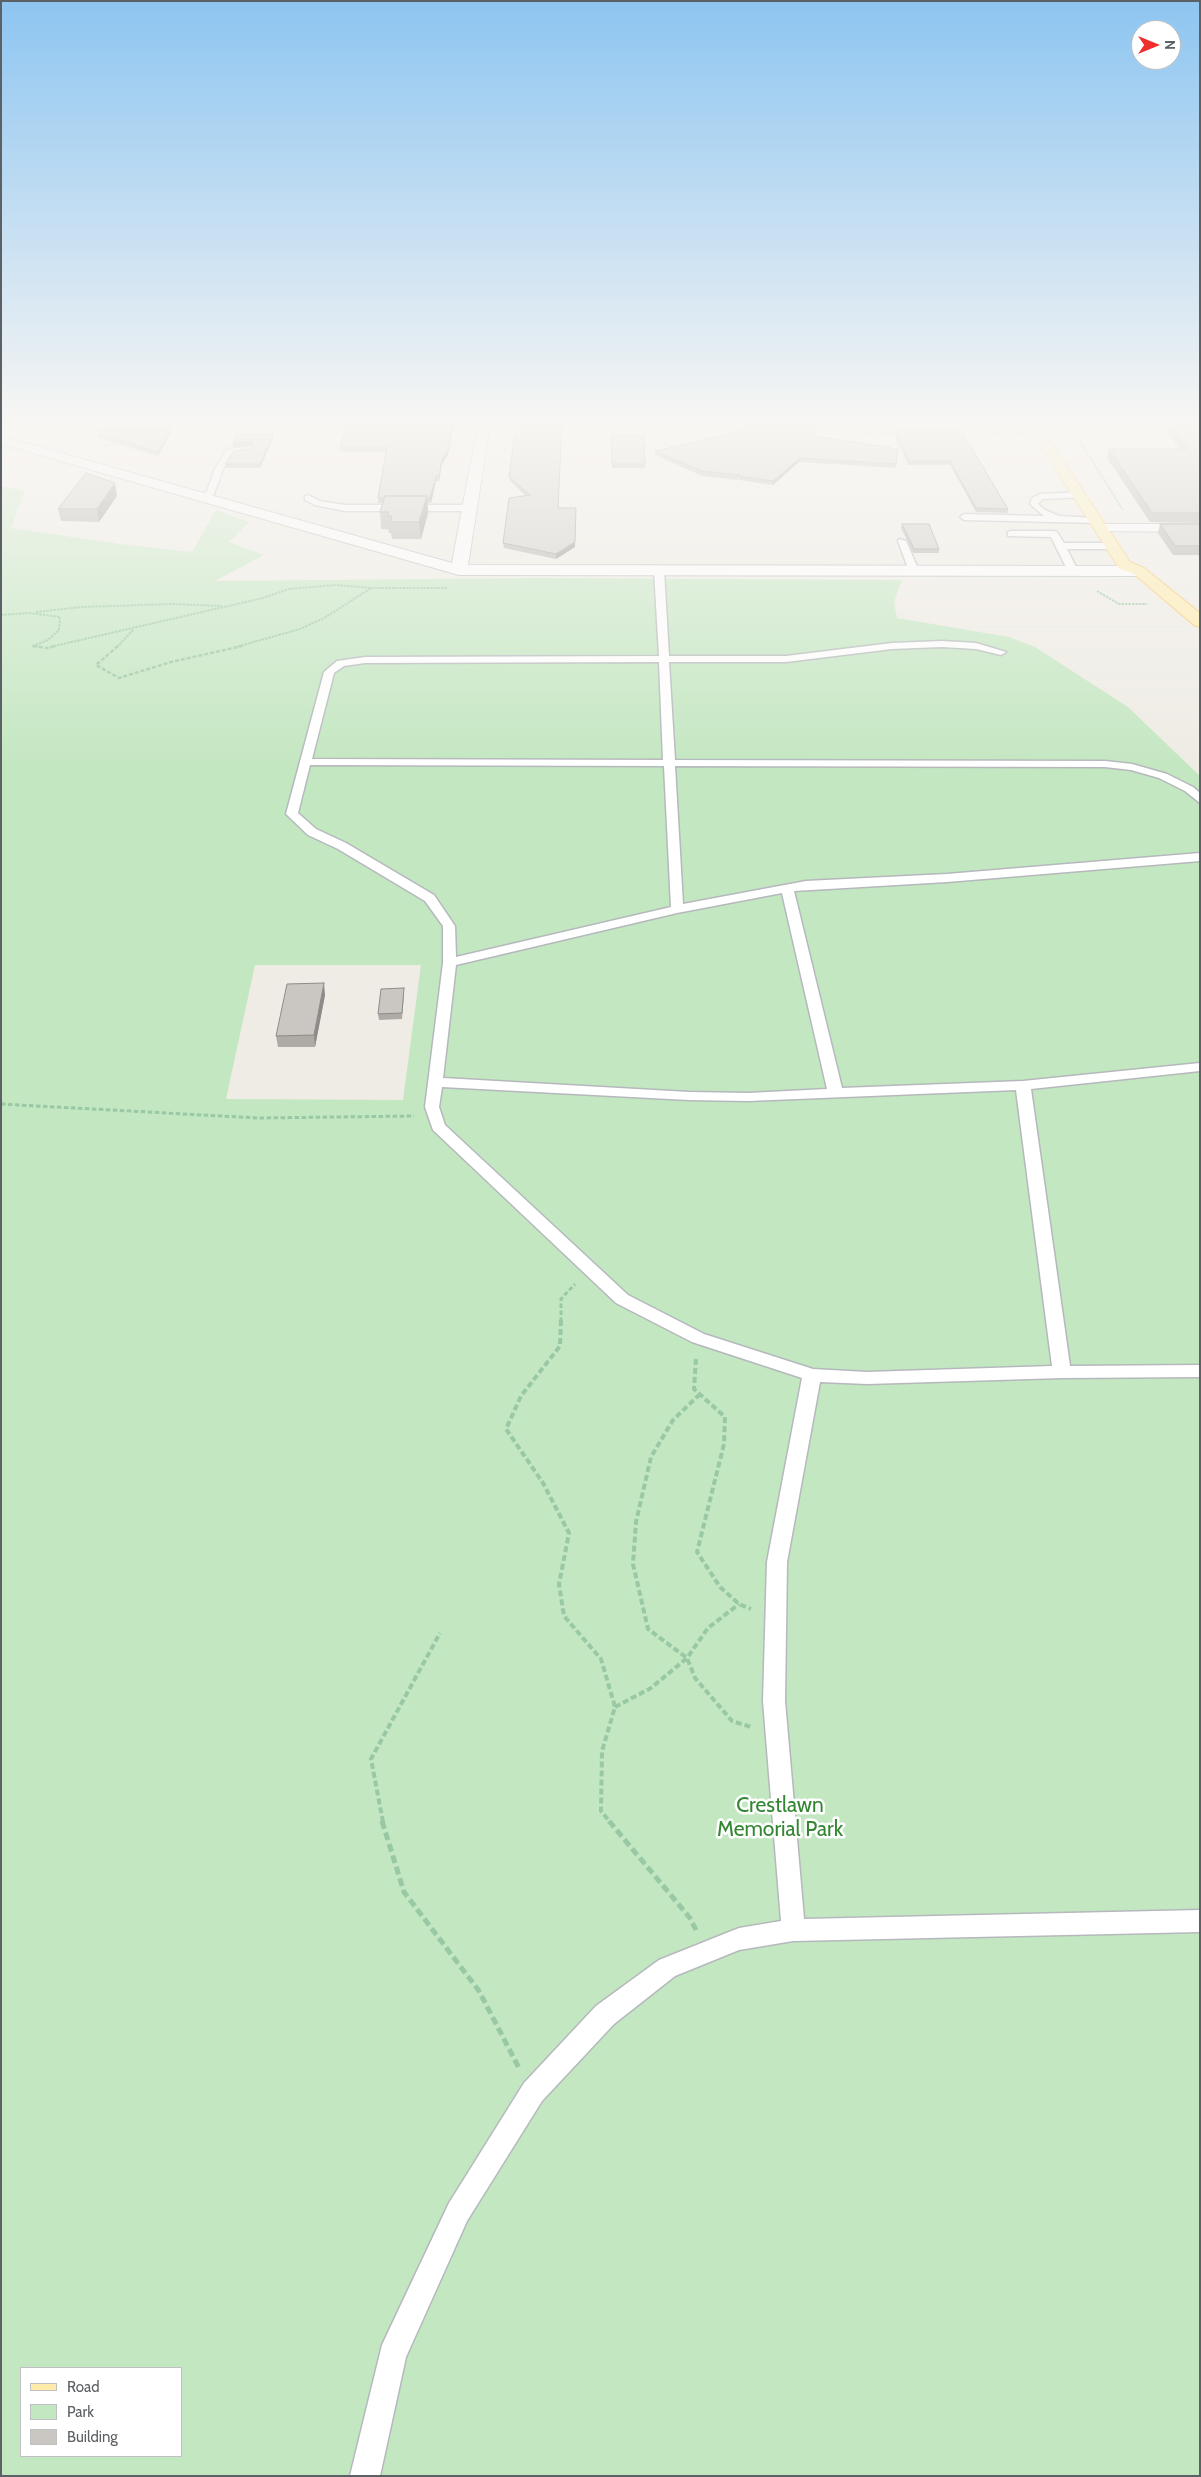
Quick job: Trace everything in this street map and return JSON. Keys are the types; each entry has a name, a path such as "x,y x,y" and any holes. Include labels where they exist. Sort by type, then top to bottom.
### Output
{"main road":[{"path":"1108,540 1124,565 1138,564 1176,604 1200,622"}],"street":[{"path":"352,540 460,570 1101,571 1138,564"},
{"path":"460,570 465,540"}],"lane":[{"path":"1057,540 1073,571"},
{"path":"902,541 914,571"},
{"path":"1061,546 1112,546"},
{"path":"659,570 678,909"},
{"path":"1001,652 976,646 919,645 786,659 364,660 340,662 329,672 292,814 312,832 342,846 430,898 449,926 450,962 432,1107 438,1127 622,1299 698,1338 812,1374 868,1378 1062,1372 1200,1371"},
{"path":"306,762 1105,764 1132,767 1163,776 1189,789 1200,800"},
{"path":"450,962 678,909 787,888 1200,857"},
{"path":"787,888 836,1094"},
{"path":"434,1082 689,1096 836,1094 1023,1085 1200,1068"},
{"path":"1023,1085 1062,1372"},
{"path":"793,1930 774,1701 777,1562 812,1374"},
{"path":"365,2476 392,2355 458,2212 533,2092 605,2015 667,1968 739,1939 793,1930 1200,1921"}],"path":[{"path":"1101,571 1094,589 1119,604 1176,604"},
{"path":"29,613 60,617 59,630 48,640 33,646 47,648 133,630 263,598 289,589 336,585 371,588 326,617 300,629 246,645 171,662 119,678 96,666 109,656 133,630"},
{"path":"1,615 82,607 172,604 228,606"},
{"path":"1,1104 258,1118 435,1115"},
{"path":"589,1269 562,1299 560,1346 521,1396 506,1429 543,1483 569,1533 559,1584 564,1616 601,1659 615,1707 602,1751 601,1811 690,1918 706,1952"},
{"path":"698,1338 694,1389 725,1417 724,1444 697,1552 720,1587 739,1604 776,1619"},
{"path":"700,1394 673,1420 651,1457 636,1522 633,1564 648,1629 688,1658 695,1678 732,1720 778,1737"},
{"path":"615,1707 651,1688 688,1658 708,1628 739,1604"},
{"path":"440,1633 370,1759 383,1824 404,1892 479,1991 533,2092"}],"green space":[{"name":"Crestlawn Memorial Park","path":"1,540 90,540 192,552 199,540 231,540 229,542 264,555 215,581 535,578 902,580 894,602 897,618 1009,637 1035,647 1128,707 1200,776 1200,2476 1,2476","holes":["255,965 421,965 403,1100 226,1099"]}],"building":[{"path":"503,540 575,540 575,542 556,554 503,543"},
{"path":"909,540 935,540 939,549 914,549"},
{"path":"1171,540 1200,540 1200,546 1175,546"},
{"path":"324,983 314,1035 276,1036 287,984"},
{"path":"404,988 402,1013 378,1014 381,989"}]}
